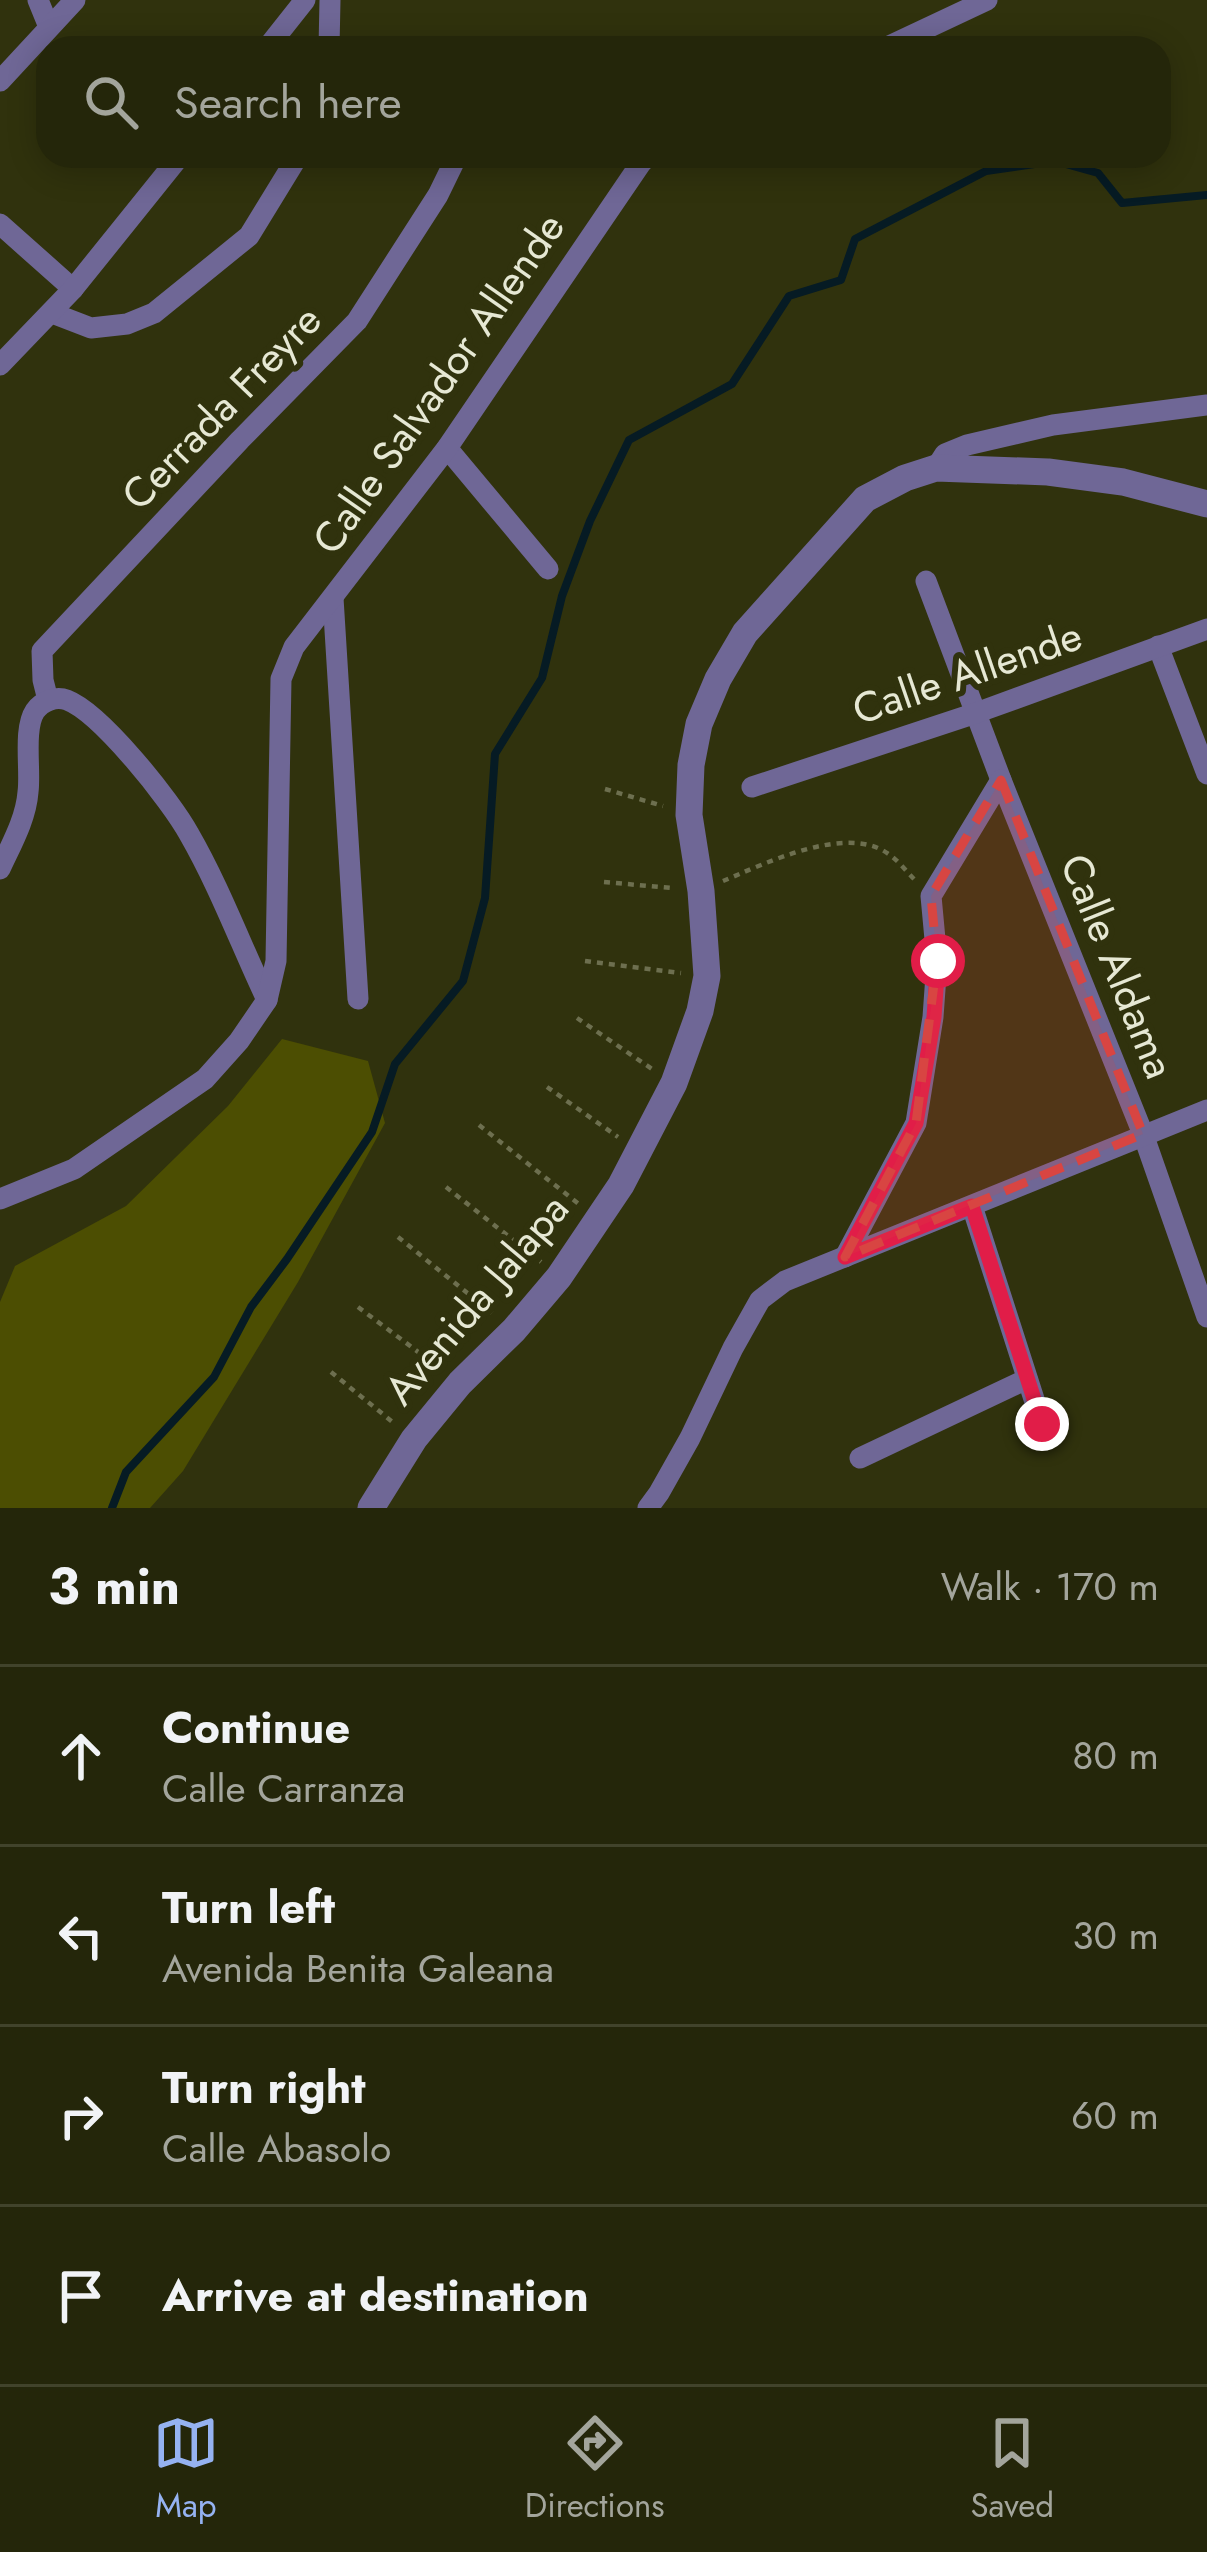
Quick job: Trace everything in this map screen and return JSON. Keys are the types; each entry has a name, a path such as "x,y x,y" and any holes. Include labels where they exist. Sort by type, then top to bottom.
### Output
{"street":[{"path":"38,0 49,26"},
{"path":"40,36 75,0"},
{"path":"276,36 305,0"},
{"path":"329,36 330,0"},
{"path":"910,36 987,0"},
{"path":"0,81 36,41"},
{"path":"0,365 73,289 170,168"},
{"path":"52,313 91,328 128,324 154,313 249,236 291,168"},
{"name":"Cerrada Freyre","path":"48,700 42,651 357,321 452,168"},
{"name":"Calle Salvador Allende","path":"267,1000 277,941 281,679 294,647 447,448 638,168"},
{"path":"0,224 73,289"},
{"path":"936,468 945,454 967,445 1053,425 1207,406"},
{"path":"447,448 548,569"},
{"path":"936,468 1048,472 1123,482 1207,503"},
{"name":"Avenida Jalapa","path":"371,1508 414,1439 560,1277 621,1186 674,1083 700,1011 707,976 689,814 699,724 718,679 745,634 865,499 936,468"},
{"name":"Calle Aldama","path":"926,581 1144,1135 1207,1317"},
{"path":"333,598 358,999"},
{"name":"Calle Allende","path":"752,787 976,713 1207,628"},
{"path":"1158,646 1207,774"},
{"path":"0,869 28,796 33,712 48,700 65,699 103,726 172,805 267,1000 205,1078 74,1168 0,1199"},
{"path":"845,1257 916,1123 938,961 931,896 1001,780"},
{"path":"647,1508 690,1438 760,1300 785,1281 1207,1110"},
{"path":"972,1206 1042,1424"},
{"path":"860,1458 1027,1379"}],"path":[{"path":"605,788 689,814"},
{"path":"604,882 700,891 786,854 854,842 885,851 931,896"},
{"path":"585,962 707,976"},
{"path":"578,1018 674,1083"},
{"path":"548,1087 638,1151"},
{"path":"479,1125 598,1220"},
{"path":"446,1187 560,1277"},
{"path":"398,1238 514,1330"},
{"path":"358,1306 460,1384"},
{"path":"331,1372 414,1439"}],"highlighted area":[{"path":"1001,780 1143,1134 845,1257 916,1123 937,961 931,896"}],"shaded area":[{"path":"282,1039 368,1061 385,1123 298,1282 183,1471 150,1508 0,1508 0,1302 15,1266 126,1206 228,1106"}],"waterway":[{"path":"112,1508 126,1472 214,1377 251,1307 372,1132 395,1064 463,981 485,898 495,754 542,678 562,596 590,521 629,440 732,384 789,296 841,280 855,239 986,171 1007,168"},
{"path":"1080,168 1098,173 1122,203 1207,195"}],"route":[{"path":"938,961 916,1123 845,1257 972,1206 1042,1424"}]}
